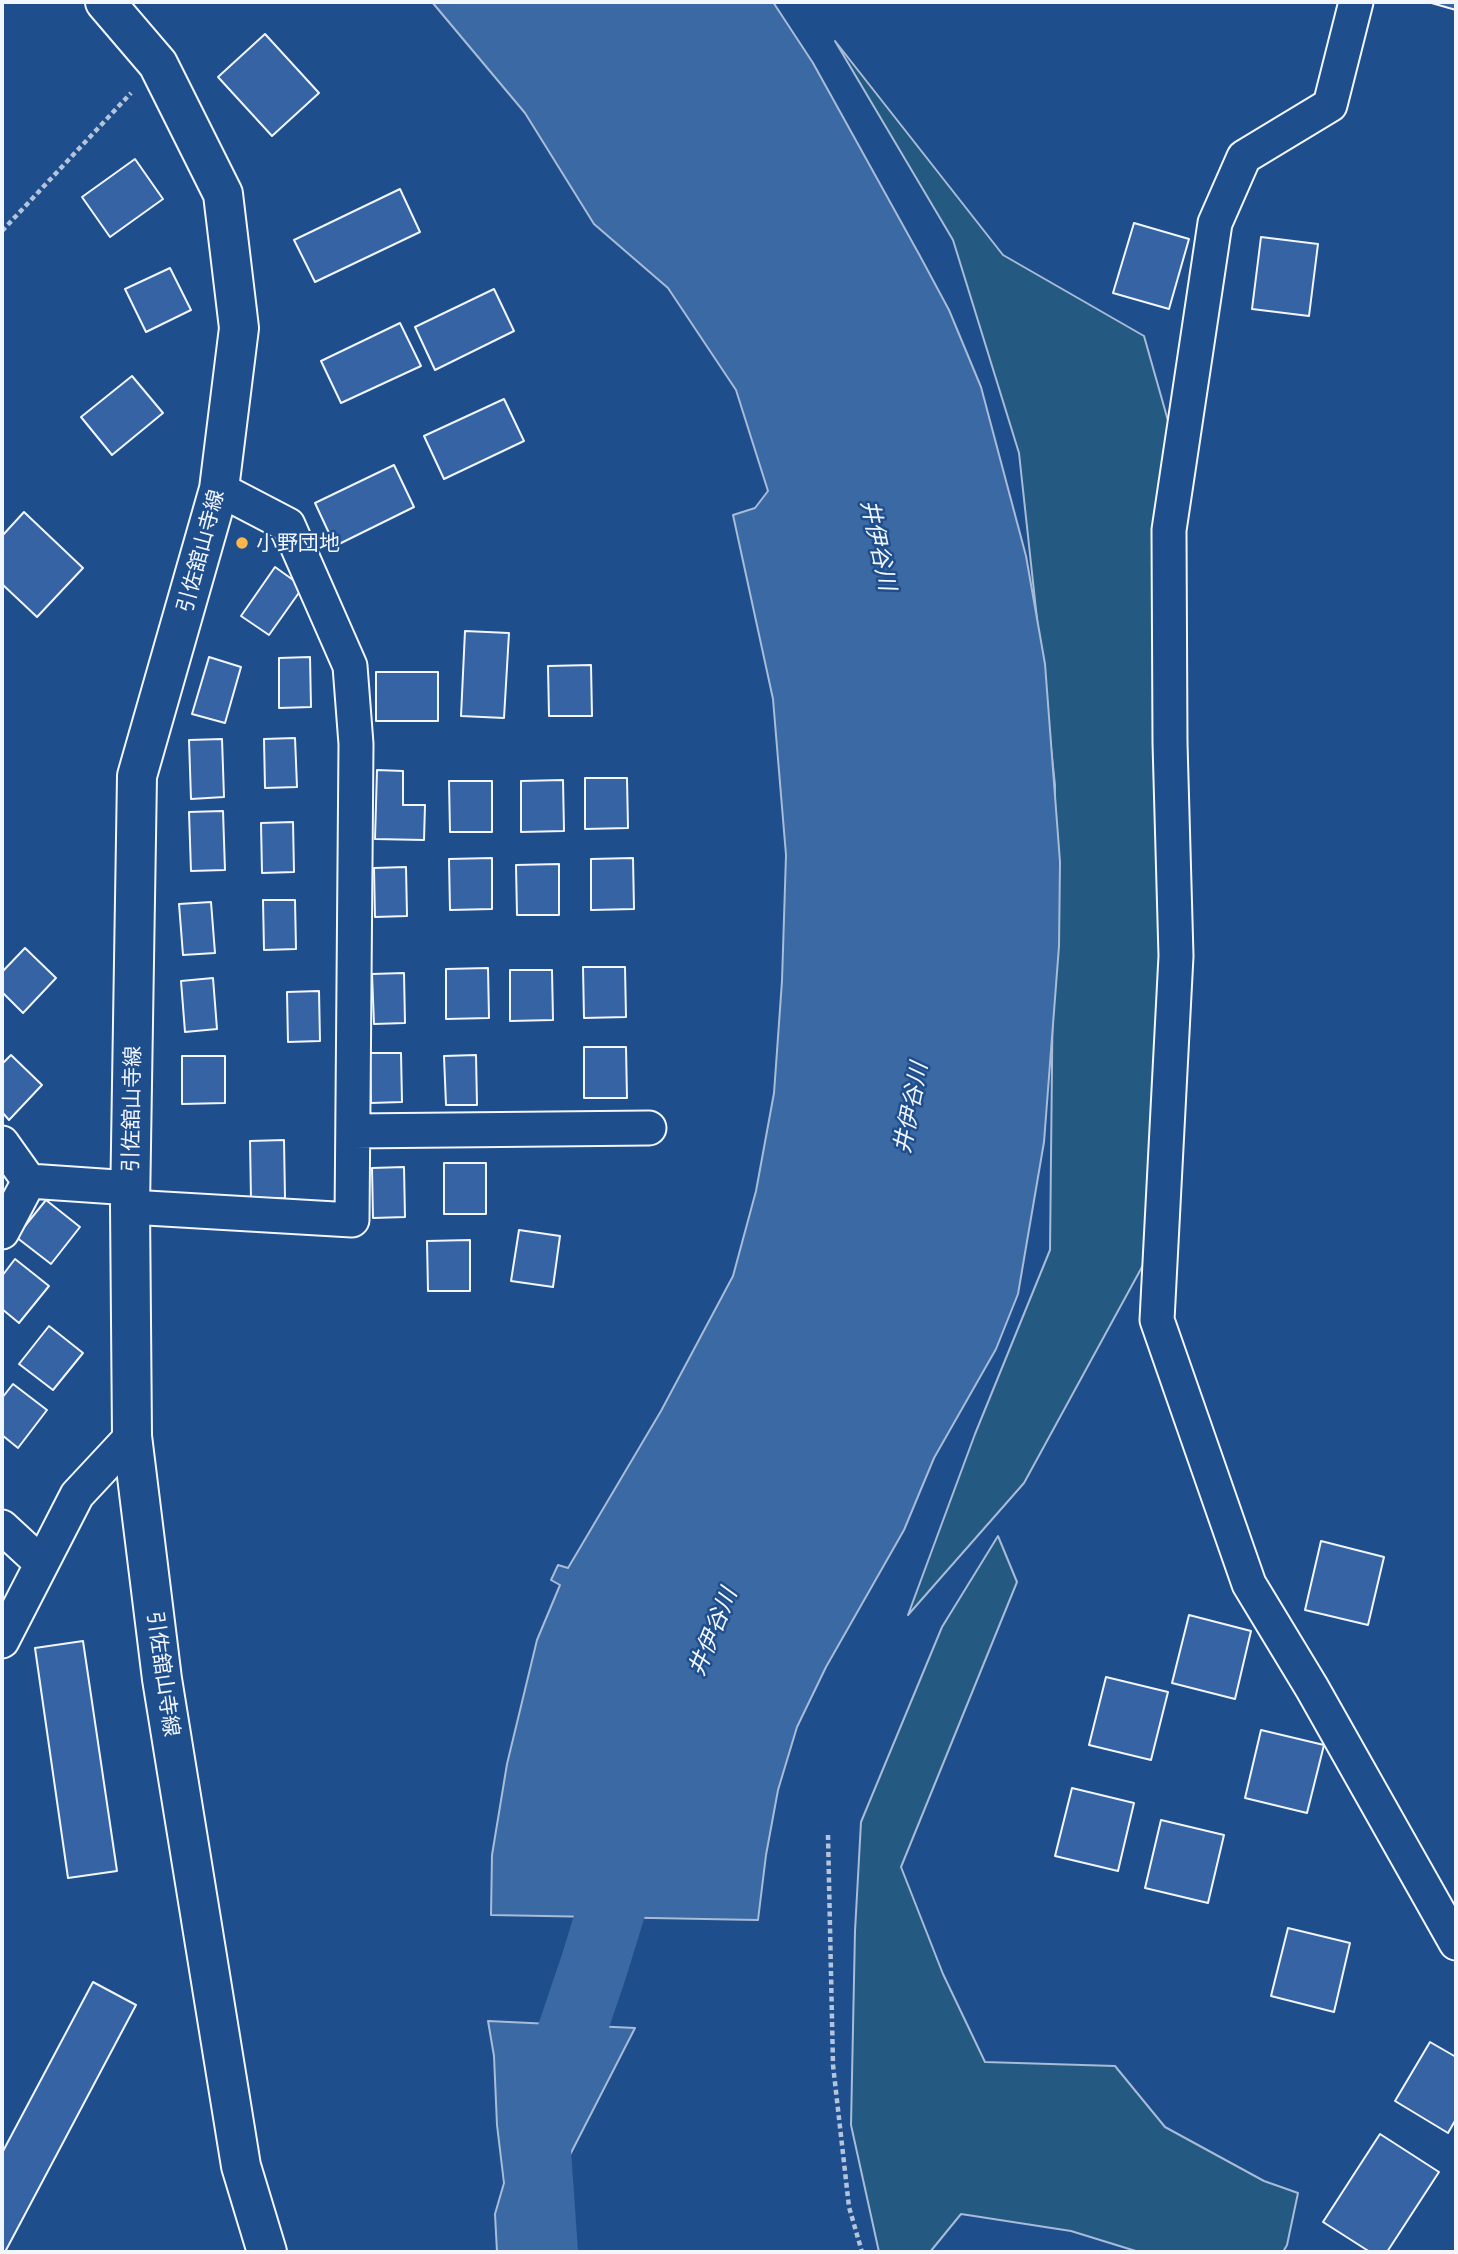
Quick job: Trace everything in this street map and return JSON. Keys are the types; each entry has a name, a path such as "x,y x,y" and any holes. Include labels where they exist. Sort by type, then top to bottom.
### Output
{"main road":[{"name":"引佐舘山寺線","path":"106,2 158,64 223,194 239,328 219,489 137,776 131,1197 132,1436 162,1679 241,2166 267,2252"}],"street":[{"path":"1356,2 1330,106 1244,157 1214,223 1169,530 1170,743 1176,956 1157,1320 1249,1584 1312,1688 1456,1943"},
{"path":"2,1143 29,1181 131,1197 352,1220 356,744 350,666 288,525 219,489"},
{"path":"354,1131 649,1128"},
{"path":"2,1232 29,1181"},
{"path":"2,1641 77,1494 132,1436"},
{"path":"2,1527 41,1563"}],"path":[{"path":"2,230 158,64"},
{"path":"828,1835 833,2065 849,2207 862,2252"}],"shaded area":[{"path":"835,41 1003,255 1144,336 1180,463 1148,1256 1024,1483 908,1615 975,1434 1050,1250 1055,785 1019,453 953,240"},
{"path":"998,1536 1017,1582 901,1867 943,1974 985,2062 1115,2066 1165,2127 1264,2181 1298,2193 1287,2245 1283,2252 1139,2252 1071,2231 961,2214 930,2252 879,2252 851,2125 855,1931 861,1822 942,1627"}],"water":[{"path":"432,2 773,2 813,63 920,256 949,310 981,387 1026,556 1045,664 1060,862 1059,946 1044,1142 1018,1294 996,1349 934,1458 904,1530 826,1667 797,1727 778,1790 758,1920 491,1915 492,1855 507,1764 537,1640 560,1585 551,1580 558,1565 568,1568 661,1411 733,1276 756,1191 774,1093 782,981 786,855 773,699 733,515 755,508 768,491 736,390 668,288 594,224 525,113"},
{"path":"488,2021 635,2028 553,2188 553,2252 497,2252 495,2214 504,2183 497,2125 494,2056"}],"building":[{"path":"1428,2 1456,2 1456,10"},
{"path":"265,34 319,93 272,136 218,77"},
{"path":"135,159 163,199 110,237 82,197"},
{"path":"400,189 420,232 315,282 294,240"},
{"path":"1134,223 1189,239 1169,309 1113,293"},
{"path":"1261,237 1318,244 1309,316 1252,309"},
{"path":"170,268 191,310 146,332 125,289"},
{"path":"494,289 514,331 435,370 415,327"},
{"path":"400,323 421,366 341,403 321,361"},
{"path":"132,376 163,413 112,455 81,417"},
{"path":"504,399 524,441 444,479 424,436"},
{"path":"394,465 414,507 335,546 315,503"},
{"path":"24,512 83,568 37,617 2,584 2,536"},
{"path":"275,567 303,587 269,635 241,616"},
{"path":"465,631 509,633 504,718 461,716"},
{"path":"209,657 241,667 225,723 192,714"},
{"path":"310,657 311,707 279,708 279,658"},
{"path":"591,665 592,716 549,716 548,666"},
{"path":"376,672 438,672 438,721 376,721"},
{"path":"295,738 297,787 265,788 264,739"},
{"path":"222,739 224,797 191,799 189,740"},
{"path":"377,770 403,771 403,805 425,805 424,840 375,839"},
{"path":"585,778 627,778 628,828 585,829"},
{"path":"563,780 564,831 521,832 521,781"},
{"path":"449,781 492,781 492,832 450,832"},
{"path":"223,811 225,870 191,871 189,812"},
{"path":"293,822 294,872 262,873 261,823"},
{"path":"492,858 492,909 450,910 449,859"},
{"path":"633,858 634,909 591,910 591,859"},
{"path":"559,864 559,915 517,915 516,865"},
{"path":"406,867 407,916 375,917 374,868"},
{"path":"263,900 295,900 296,949 264,950"},
{"path":"211,902 215,953 183,955 179,904"},
{"path":"25,948 56,978 23,1013 2,992 2,972"},
{"path":"583,967 625,967 626,1017 584,1018"},
{"path":"488,968 489,1018 446,1019 446,969"},
{"path":"510,970 552,970 553,1020 510,1021"},
{"path":"404,973 405,1023 374,1024 372,974"},
{"path":"213,978 217,1029 185,1032 181,981"},
{"path":"319,991 320,1041 288,1042 287,992"},
{"path":"584,1047 626,1047 627,1098 584,1098"},
{"path":"370,1053 401,1053 402,1102 371,1103"},
{"path":"11,1055 42,1085 9,1120 2,1112 2,1064"},
{"path":"476,1055 477,1105 446,1105 444,1056"},
{"path":"182,1056 225,1056 225,1103 182,1104"},
{"path":"284,1140 285,1198 251,1199 250,1141"},
{"path":"444,1163 486,1163 486,1214 444,1214"},
{"path":"404,1167 405,1217 373,1218 372,1168"},
{"path":"46,1200 80,1227 51,1264 16,1237"},
{"path":"519,1230 560,1236 553,1287 511,1281"},
{"path":"470,1240 470,1291 428,1291 427,1241"},
{"path":"15,1259 49,1286 19,1323 2,1309 2,1276"},
{"path":"49,1326 83,1353 53,1390 19,1364"},
{"path":"13,1384 47,1410 18,1448 2,1435 2,1398"},
{"path":"1321,1541 1384,1557 1368,1625 1305,1610"},
{"path":"1189,1615 1251,1631 1235,1699 1172,1683"},
{"path":"83,1641 117,1871 68,1878 35,1648"},
{"path":"1106,1677 1168,1692 1151,1760 1089,1745"},
{"path":"1261,1730 1324,1745 1307,1813 1245,1798"},
{"path":"1072,1788 1134,1803 1118,1871 1055,1856"},
{"path":"1161,1820 1224,1835 1208,1903 1145,1888"},
{"path":"1288,1928 1350,1943 1334,2012 1271,1996"},
{"path":"93,1982 136,2005 5,2252 2,2252 2,2153"},
{"path":"1430,2042 1456,2057 1456,2119 1448,2133 1395,2101"},
{"path":"1380,2134 1439,2172 1387,2252 1370,2252 1323,2222"}],"waterway":[{"name":"井伊谷川","path":"544,2252 536,2137 594,1966 637,1826"}],"place":[{"name":"小野団地","path":"242,543"}]}
